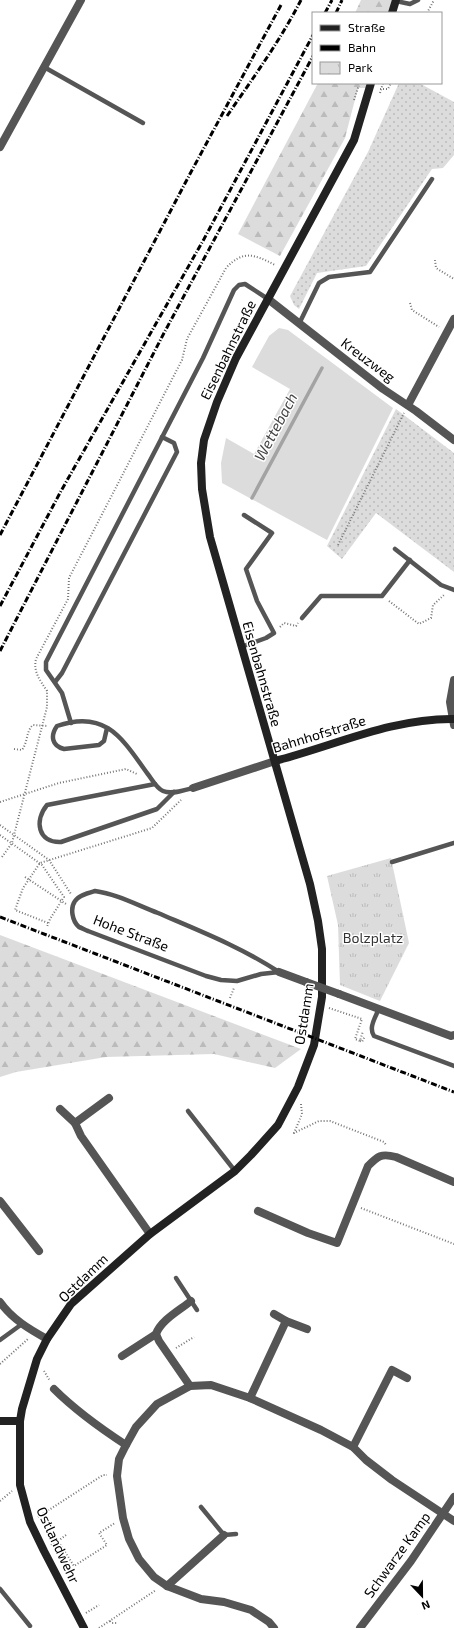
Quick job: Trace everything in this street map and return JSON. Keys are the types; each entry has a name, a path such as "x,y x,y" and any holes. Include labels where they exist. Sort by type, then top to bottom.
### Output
{"street":[{"path":"0,147 81,0"},
{"path":"392,12 396,0"},
{"name":"Eisenbahnstraße","path":"275,761 210,537 202,489 201,463 204,440 219,395 236,358 354,140 371,84"},
{"name":"Kreuzweg","path":"268,299 383,389 408,405 454,440"},
{"path":"408,405 454,319"},
{"path":"454,680 450,702 454,721"},
{"name":"Bahnhofstraße","path":"193,788 396,724 425,719 454,721"},
{"name":"Ostdamm","path":"20,1421 22,1409 37,1359 47,1339 72,1304 150,1234 235,1170 251,1155 278,1125 298,1087 314,1045 323,974 322,949 310,884 275,761"},
{"name":"Hohe Straße","path":"279,972 451,1036 454,1035"},
{"path":"75,1123 109,1098"},
{"path":"60,1109 75,1123 81,1136 150,1234"},
{"path":"258,1211 308,1233 338,1243 368,1166 377,1157 386,1154 396,1157 454,1182"},
{"path":"0,1201 39,1251"},
{"path":"122,1356 156,1334 170,1318 191,1301"},
{"path":"0,1302 5,1309 22,1324 47,1339"},
{"path":"274,1314 286,1321 307,1329"},
{"path":"250,1398 286,1321"},
{"path":"156,1334 190,1386"},
{"path":"353,1447 392,1370 407,1378"},
{"path":"274,1628 269,1622 251,1610 224,1602 201,1599 166,1585 154,1577 139,1559 129,1539 123,1518 117,1476 119,1459 136,1427 158,1404 190,1386 211,1385 250,1398 321,1430 353,1447 392,1480 454,1521"},
{"path":"54,1389 72,1407 126,1445"},
{"path":"0,1421 20,1421"},
{"name":"Ostlandwehr","path":"20,1421 20,1485 30,1522 84,1628"},
{"name":"Schwarze Kamp","path":"360,1628 411,1561 454,1497"},
{"path":"166,1585 224,1535"}],"lane":[{"path":"396,0 410,4 418,0"},
{"path":"44,67 143,123"},
{"path":"300,324 319,283 329,277 370,272 432,179"},
{"path":"71,723 62,693 46,670 46,662 203,358 234,290 245,284 268,299"},
{"path":"55,682 62,673 177,452 174,443 162,437"},
{"path":"241,647 266,638 274,633 257,601 246,569 272,533 244,515"},
{"path":"394,549 441,585 453,589"},
{"path":"302,618 321,596 382,596 410,560"},
{"path":"108,728 104,741 99,745 64,749 58,748 52,737 57,726 94,721 108,728 118,735 155,784 164,791 174,792 193,788"},
{"path":"155,784 47,805 39,820 41,829 45,837 53,842 61,842 157,809 174,792"},
{"path":"392,862 454,843"},
{"name":"Hohe Straße","path":"75,900 84,894 95,892 108,893 222,940 261,960 279,972"},
{"path":"72,907 75,900"},
{"name":"Hohe Straße","path":"72,907 72,915 79,927 206,976 221,980 237,981 261,974 279,972"},
{"path":"379,1008 371,1028 374,1036 454,1066"},
{"path":"188,1111 235,1170"},
{"path":"176,1278 197,1310"},
{"path":"0,1340 22,1324"},
{"path":"201,1507 224,1535 236,1534"},
{"path":"0,1589 30,1626"}],"path":[{"path":"428,12 434,0"},
{"path":"382,84 381,89 388,89 390,84"},
{"path":"2,858 12,843 47,707 48,698 46,691 38,678 35,665 36,659 68,599 69,578 182,360 187,339 226,268 235,259 246,256 255,256 283,270"},
{"path":"435,260 436,268 454,280"},
{"path":"410,303 412,310 447,332"},
{"path":"338,545 408,405"},
{"path":"382,596 419,624 431,618 433,605 453,589"},
{"path":"274,633 284,623 296,626 302,618"},
{"path":"46,691 55,682"},
{"path":"14,749 22,750 28,732 33,725 42,726"},
{"path":"0,802 59,783 126,769 138,774"},
{"path":"48,923 15,910 23,888 40,863 152,828 193,788"},
{"path":"0,826 49,860 75,900"},
{"path":"0,835 40,863 64,897 47,927"},
{"path":"25,877 60,902 72,907"},
{"path":"320,1005 362,1019 355,1039"},
{"path":"360,1041 362,1042 364,1036"},
{"path":"298,1087 302,1114 294,1133 319,1121 330,1121 384,1142 386,1145 386,1154"},
{"path":"352,1204 454,1244"},
{"path":"0,1364 24,1344 34,1332"},
{"path":"168,1354 194,1337"},
{"path":"37,1359 54,1389"},
{"path":"30,1522 103,1475 117,1476"},
{"path":"0,1501 20,1485"},
{"path":"58,1541 74,1566 107,1545 99,1533 123,1518"},
{"path":"44,1551 66,1535"},
{"path":"99,1628 166,1585"},
{"path":"79,1617 99,1605"},
{"path":"110,1620 112,1623 117,1623"}],"green space":[{"path":"361,0 396,0 392,12 355,12"},
{"path":"317,84 371,84 369,88 358,88 345,138 280,256 238,234"},
{"path":"399,84 421,84 454,102 454,155 443,168 432,169 366,266 317,273 299,309 294,305 290,296 368,152"},
{"path":"279,328 288,330 393,408 327,540 222,483 221,463 226,438 254,454 290,389 252,367 269,336"},
{"path":"396,409 454,453 454,572 376,513 342,559 327,546"},
{"name":"Bolzplatz","path":"391,858 409,943 380,1001 340,985 338,925 327,876"},
{"path":"0,935 301,1049 275,1068 214,1054 106,1057 16,1072 0,1077"}],"waterway":[{"name":"Wettebach","path":"252,498 322,368"}],"railway":[{"path":"227,116 275,45 301,0"},
{"path":"326,12 332,0"},
{"path":"336,12 342,0"},
{"path":"0,535 191,172 281,5"},
{"path":"0,606 61,491 204,239 312,37"},
{"path":"0,651 164,333 312,58"},
{"path":"0,917 454,1092"}]}
